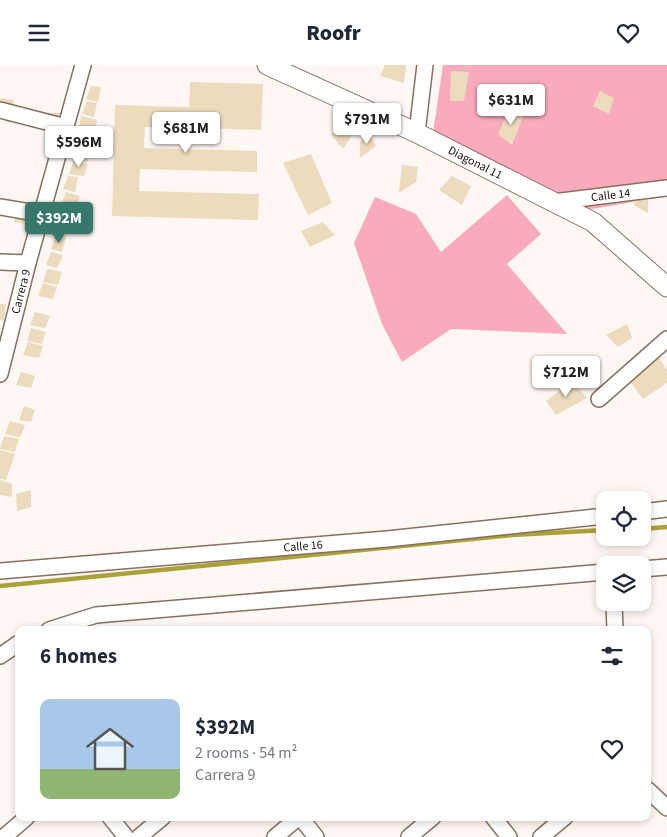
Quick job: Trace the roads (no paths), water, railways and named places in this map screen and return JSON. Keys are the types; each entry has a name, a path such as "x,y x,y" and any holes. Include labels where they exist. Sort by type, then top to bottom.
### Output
{"street":[{"name":"Carrera 9","path":"0,374 28,263 83,65"},
{"name":"Diagonal 11","path":"267,65 417,133 593,222 667,287"},
{"path":"417,133 425,65"},
{"path":"0,110 66,127"},
{"name":"Calle 14","path":"553,202 667,188"},
{"path":"0,207 42,214"},
{"path":"0,262 28,263"},
{"path":"599,399 667,339"},
{"path":"651,511 667,509"},
{"name":"Calle 16","path":"0,571 387,539 596,517"},
{"path":"651,568 667,567"},
{"path":"62,626 96,615 596,573"},
{"path":"615,611 616,626"},
{"path":"0,656 15,646"},
{"path":"651,793 667,808"},
{"path":"4,837 22,821"},
{"path":"113,821 126,837"},
{"path":"139,837 157,821"},
{"path":"275,837 294,821"},
{"path":"302,821 316,837"},
{"path":"409,837 428,821"},
{"path":"496,821 508,837"},
{"path":"540,837 560,821"}],"waterway":[{"path":"651,528 667,527"},
{"path":"0,586 512,535 596,530"}]}
